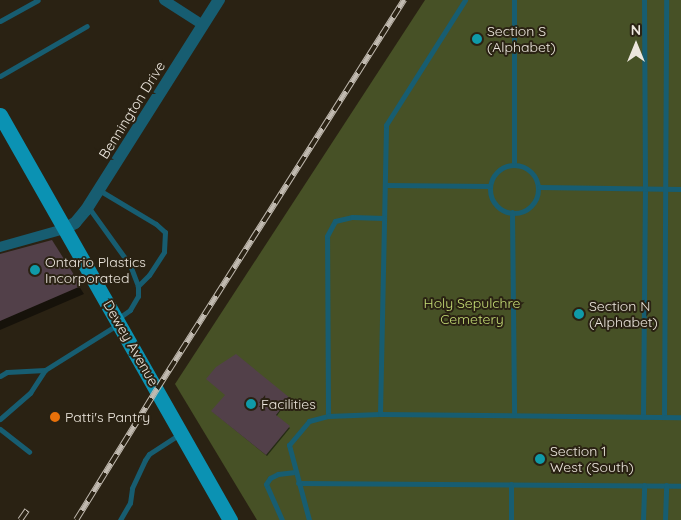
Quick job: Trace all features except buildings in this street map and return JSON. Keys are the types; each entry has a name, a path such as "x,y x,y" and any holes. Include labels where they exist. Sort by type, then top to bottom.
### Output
{"main road":[{"name":"Dewey Avenue","path":"0,115 230,520"}],"street":[{"path":"164,0 203,25"},
{"name":"Bennington Drive","path":"64,229 81,217 89,207 219,0"},
{"path":"0,247 64,229"}],"lane":[{"path":"0,21 38,0"},
{"path":"380,414 386,125 465,0"},
{"path":"514,0 514,165"},
{"path":"644,0 644,417"},
{"path":"664,417 666,0"},
{"path":"0,76 87,26"},
{"path":"514,165 528,169 537,180 538,195 529,208 522,212 506,212 494,202 490,186 495,174 507,166 514,165"},
{"path":"385,185 490,186"},
{"path":"538,187 681,189"},
{"path":"99,190 156,224 165,232 164,252 149,275 138,286"},
{"path":"0,419 30,393 45,370 118,321 130,310 138,296 138,286 130,265 89,207"},
{"path":"512,212 514,415"},
{"path":"328,416 328,236 335,221 352,217 384,218"},
{"path":"0,376 7,372 45,370"},
{"path":"309,520 289,445 309,421 328,416 380,414 681,417"},
{"path":"0,429 29,452"},
{"path":"120,520 130,503 132,488 149,454 182,433"},
{"path":"282,520 266,484 270,478 278,474 295,472"},
{"path":"298,483 681,486"},
{"path":"511,484 511,520"},
{"path":"644,485 644,520"},
{"path":"665,520 666,486"}],"green space":[{"name":"Holy Sepulchre Cemetery","path":"425,0 681,0 681,520 257,520 175,384"}],"railway":[{"path":"76,520 404,0"},
{"path":"20,520 27,510"}],"place":[{"name":"Section S (Alphabet)","path":"477,39"},
{"name":"Ontario Plastics Incorporated","path":"35,270"},
{"name":"Section N (Alphabet)","path":"579,314"},
{"name":"Facilities","path":"251,404"},
{"name":"Patti's Pantry","path":"55,417"},
{"name":"Section 1 West (South)","path":"540,459"}]}
